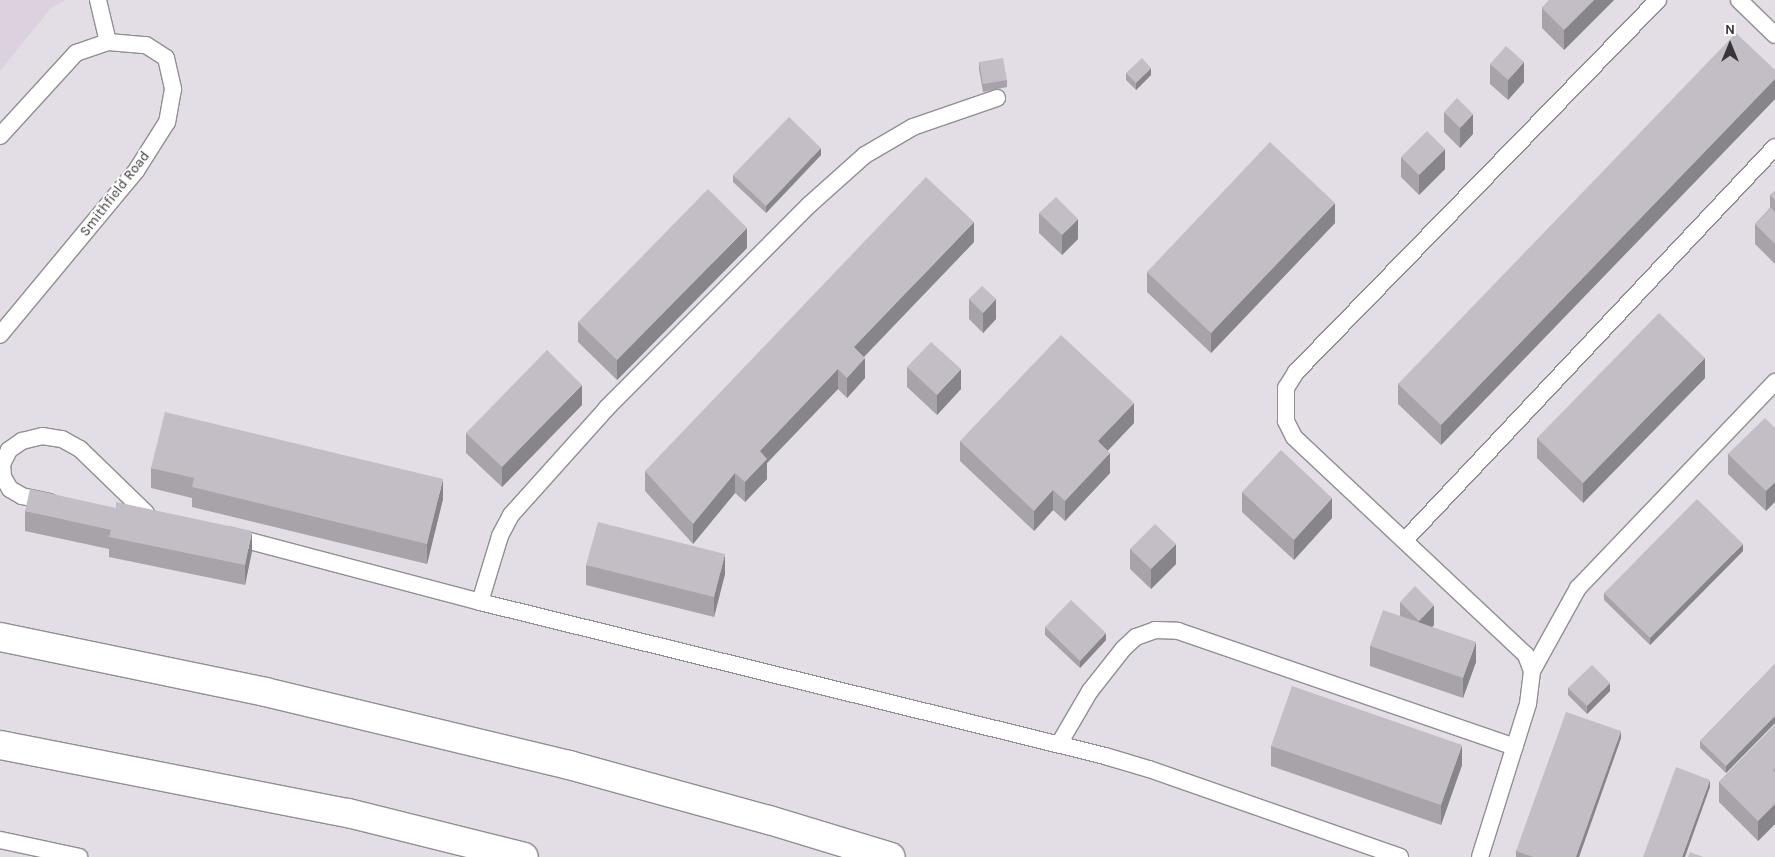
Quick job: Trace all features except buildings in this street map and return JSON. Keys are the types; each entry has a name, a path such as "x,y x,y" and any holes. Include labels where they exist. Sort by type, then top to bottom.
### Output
{"highway":[{"path":"0,637 265,692 569,765 769,820 891,857"},
{"path":"0,744 348,813 524,857"}],"lane":[{"path":"98,0 108,42"},
{"path":"1532,671 1526,655 1515,642 1294,437 1286,422 1286,388 1296,372 1658,0"},
{"path":"1738,0 1775,35"},
{"name":"Smithfield Road","path":"0,136 76,53 108,42 146,45 166,58 173,89 167,122 136,171 0,335"},
{"path":"480,602 500,536 511,514 607,408 809,205 865,155 913,127 997,98"},
{"path":"1406,539 1775,147"},
{"path":"1480,857 1528,704 1532,671 1578,588 1775,382"},
{"path":"65,504 22,496 10,488 3,477 2,464 9,450 22,441 42,436 62,439 80,448 146,514"},
{"path":"119,511 164,518"},
{"path":"210,531 480,602 1059,744 1149,769 1400,857"},
{"path":"1059,744 1090,691 1123,649 1136,637 1155,630 1178,631 1515,747"},
{"path":"0,840 79,857"}],"shaded area":[{"path":"0,0 66,0 51,8 0,71"}]}
